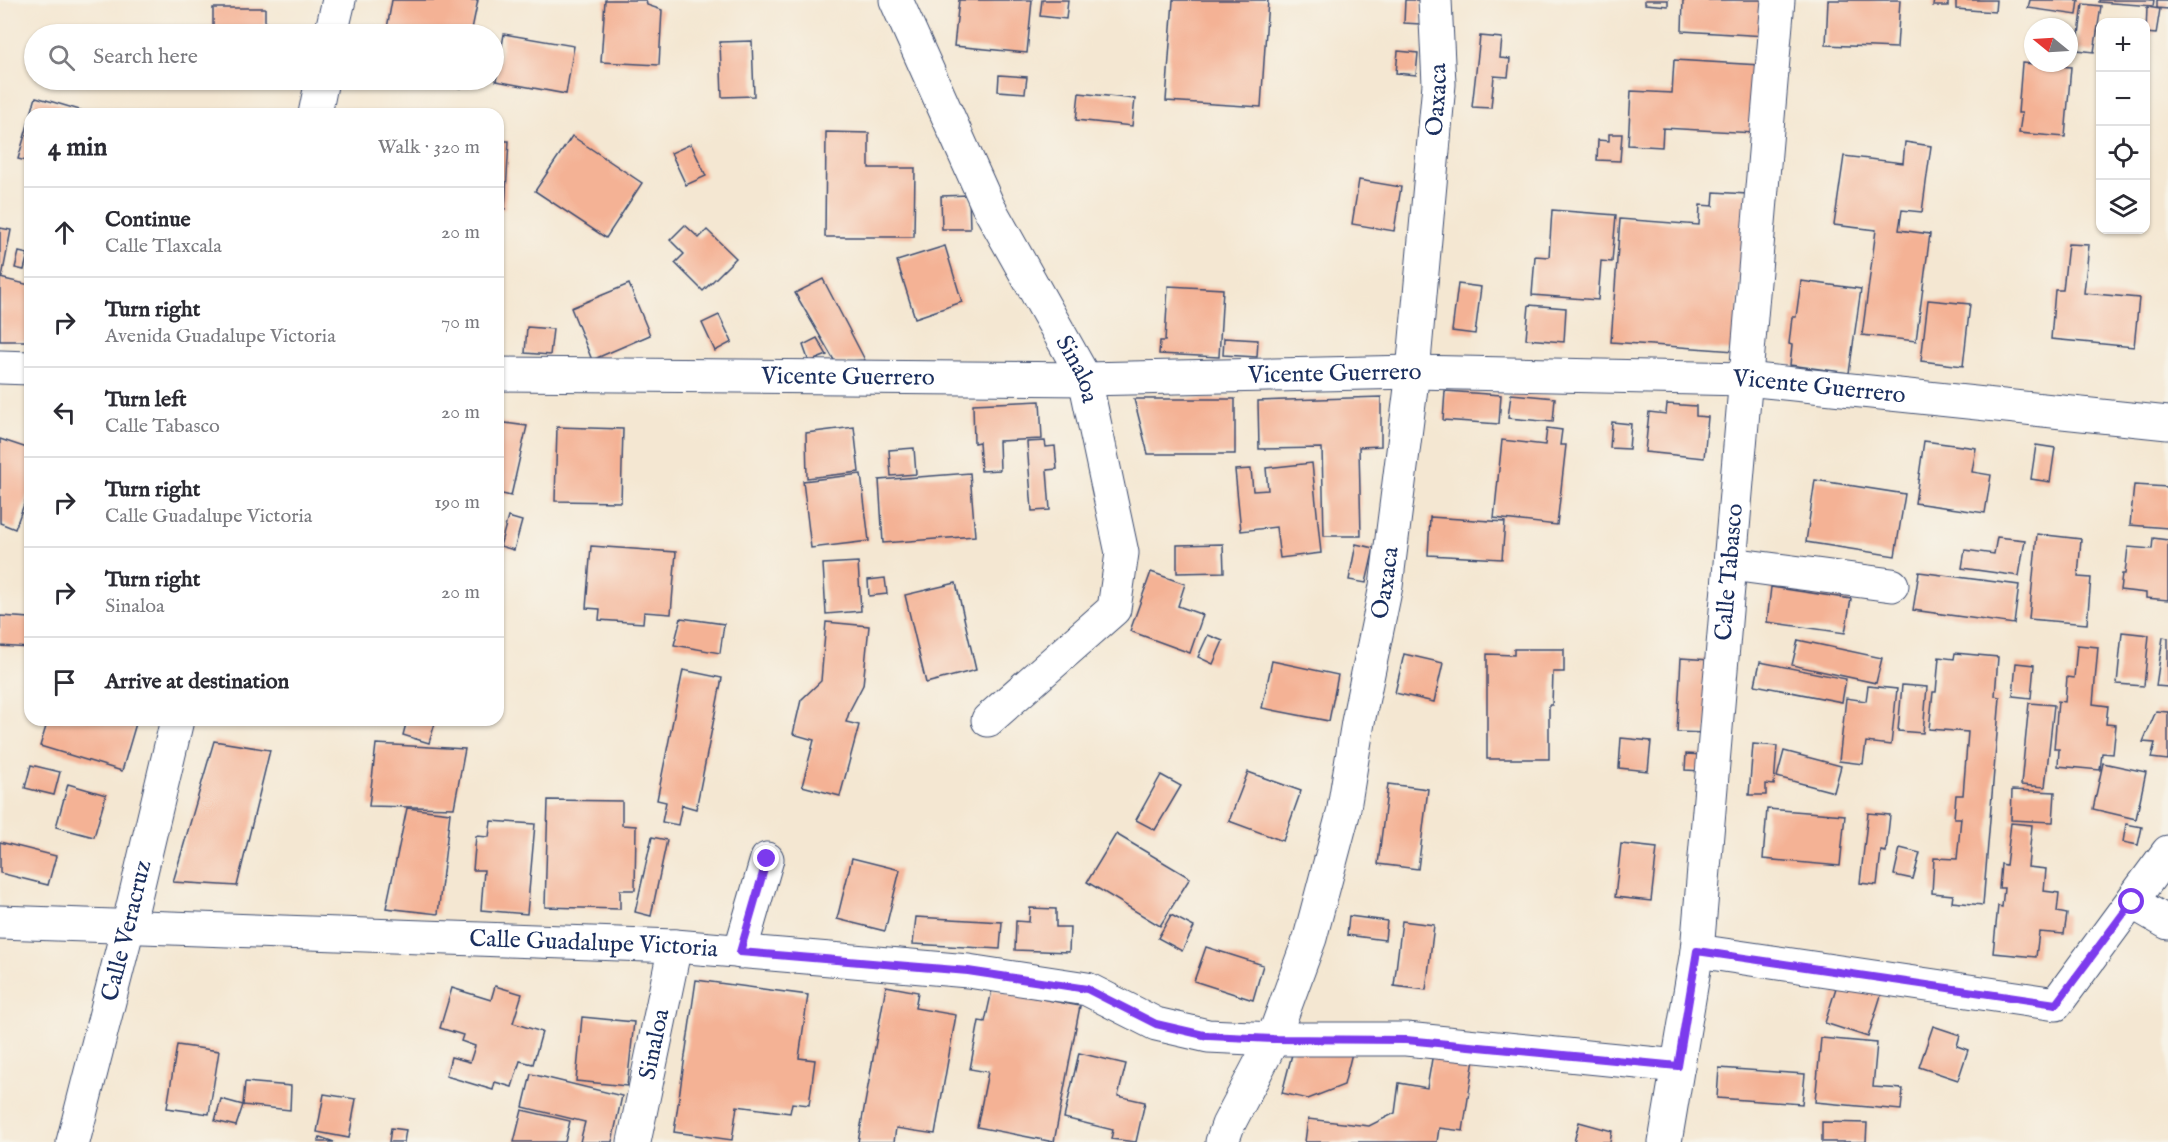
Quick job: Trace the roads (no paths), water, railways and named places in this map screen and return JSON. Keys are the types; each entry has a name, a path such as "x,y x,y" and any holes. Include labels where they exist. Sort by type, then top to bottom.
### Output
{"street":[{"path":"333,24 339,0"},
{"name":"Sinaloa","path":"896,0 988,206 1085,379 1122,553 1114,609 988,720"},
{"name":"Oaxaca","path":"1222,1142 1228,1125 1273,1039 1310,938 1343,814 1358,722 1386,586 1413,372 1439,84 1435,0"},
{"name":"Calle Tabasco","path":"1665,1142 1697,951 1778,0"},
{"path":"316,108 320,90"},
{"path":"0,367 24,368"},
{"name":"Vicente Guerrero","path":"504,374 1085,379 1413,372 1746,379 2168,423"},
{"path":"1731,564 1892,585"},
{"name":"Calle Veracruz","path":"73,1142 128,927 176,726"},
{"path":"1697,951 2056,1004 2168,852"},
{"path":"740,952 767,859"},
{"path":"2132,902 2168,923"},
{"name":"Calle Guadalupe Victoria","path":"0,922 675,946 968,971 1087,989 1156,1024 1208,1036 1406,1040 1678,1066"},
{"name":"Sinaloa","path":"634,1142 675,946"}]}
